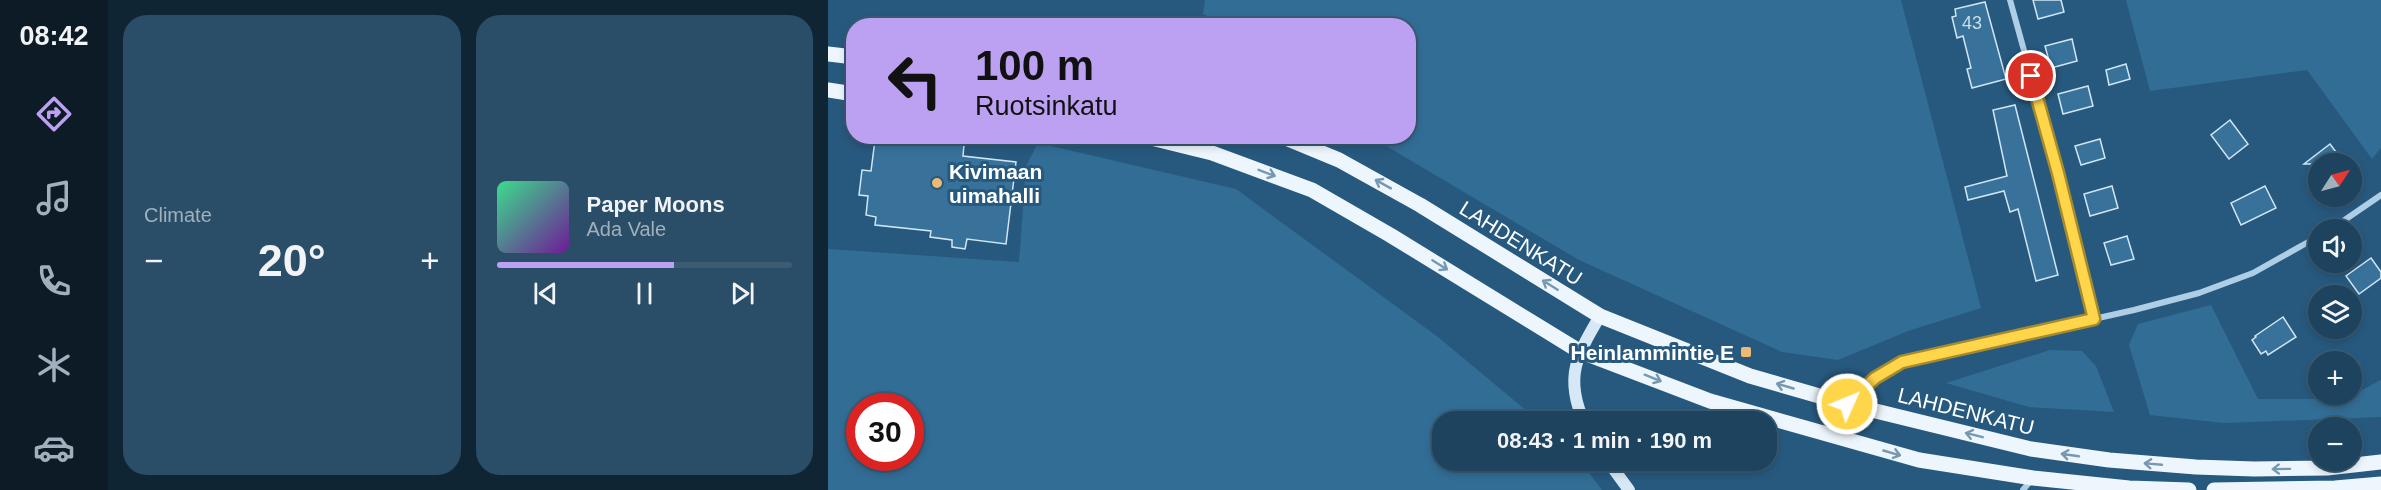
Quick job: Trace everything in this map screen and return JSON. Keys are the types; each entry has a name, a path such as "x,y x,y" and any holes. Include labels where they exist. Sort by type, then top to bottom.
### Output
{"main road":[{"path":"828,54 846,56"},
{"path":"828,90 846,93"},
{"path":"1175,144 1212,153 1312,190 1579,351 1710,401 1919,460 2028,484 2189,490"},
{"name":"LAHDENKATU","path":"1300,144 1339,160 1410,200 1600,316 1750,376 1847,404 2031,449 2109,460 2196,468 2254,469 2327,468 2381,462"},
{"path":"2214,490 2335,488 2381,484"}],"street":[{"path":"2010,0 2058,173 2094,319"},
{"path":"2346,219 2381,195"},
{"path":"1836,436 1847,404 1875,378 1902,362 2199,293 2253,273 2308,242"},
{"path":"1580,411 1575,395 1573,373 1579,351 1600,316"},
{"path":"1615,471 1629,490"}],"shaded area":[{"path":"1205,0 1901,0 1981,308 1908,331 1838,360 1782,352 1579,260 1383,144 1416,144 1416,18 1212,18 1203,14"},
{"path":"2126,0 2381,0 2381,148 2372,159 2307,70 2150,91"},
{"path":"1037,144 1236,189 1438,337 1527,411 1432,411 1432,471 1588,471 1602,490 828,490 828,249 1019,262 1026,166"},
{"path":"2211,305 2258,399 2308,399 2308,405 2362,405 2362,390 2381,380 2381,417 2308,417 2308,420 2224,423 2150,415 2129,345 2138,324"},
{"path":"2050,350 2082,351 2096,366 2114,412 2029,407 1946,383"}],"building":[{"path":"2033,0 2061,0 2064,12 2038,19"},
{"path":"1985,2 2006,79 1972,88 1967,69 1971,68 1963,36 1957,38 1952,17 1956,16 1955,9"},
{"path":"2072,39 2077,61 2051,68 2045,46"},
{"path":"2126,64 2130,79 2109,85 2106,70"},
{"path":"2088,86 2093,106 2063,114 2058,94"},
{"path":"2015,105 2058,275 2036,281 2018,209 2010,212 2004,191 1968,200 1965,187 2007,176 1993,110"},
{"path":"2230,120 2248,144 2229,159 2211,135"},
{"path":"2100,139 2105,158 2081,165 2075,146"},
{"name":"Kivimaan uimahalli","path":"874,144 964,145 963,156 1016,162 1006,244 967,239 965,249 952,247 952,240 930,237 931,231 875,225 876,217 866,215 868,196 859,195 862,170 871,171"},
{"path":"2330,144 2337,153 2318,153"},
{"path":"2112,186 2118,208 2090,216 2084,194"},
{"path":"2265,186 2276,208 2241,225 2231,203"},
{"path":"2127,236 2134,259 2111,265 2104,243"},
{"path":"2371,258 2381,272 2381,278 2362,292 2362,285 2352,285 2346,276 2350,273 2362,273 2362,264"},
{"path":"2283,317 2296,337 2268,355 2266,351 2261,354 2252,340"}],"place":[{"name":"Kivimaan uimahalli","path":"937,183"},
{"name":"Heinlammintie E","path":"1746,352"}],"route":[{"path":"1847,404 1875,378 1902,362 2094,319 2031,76"}]}
